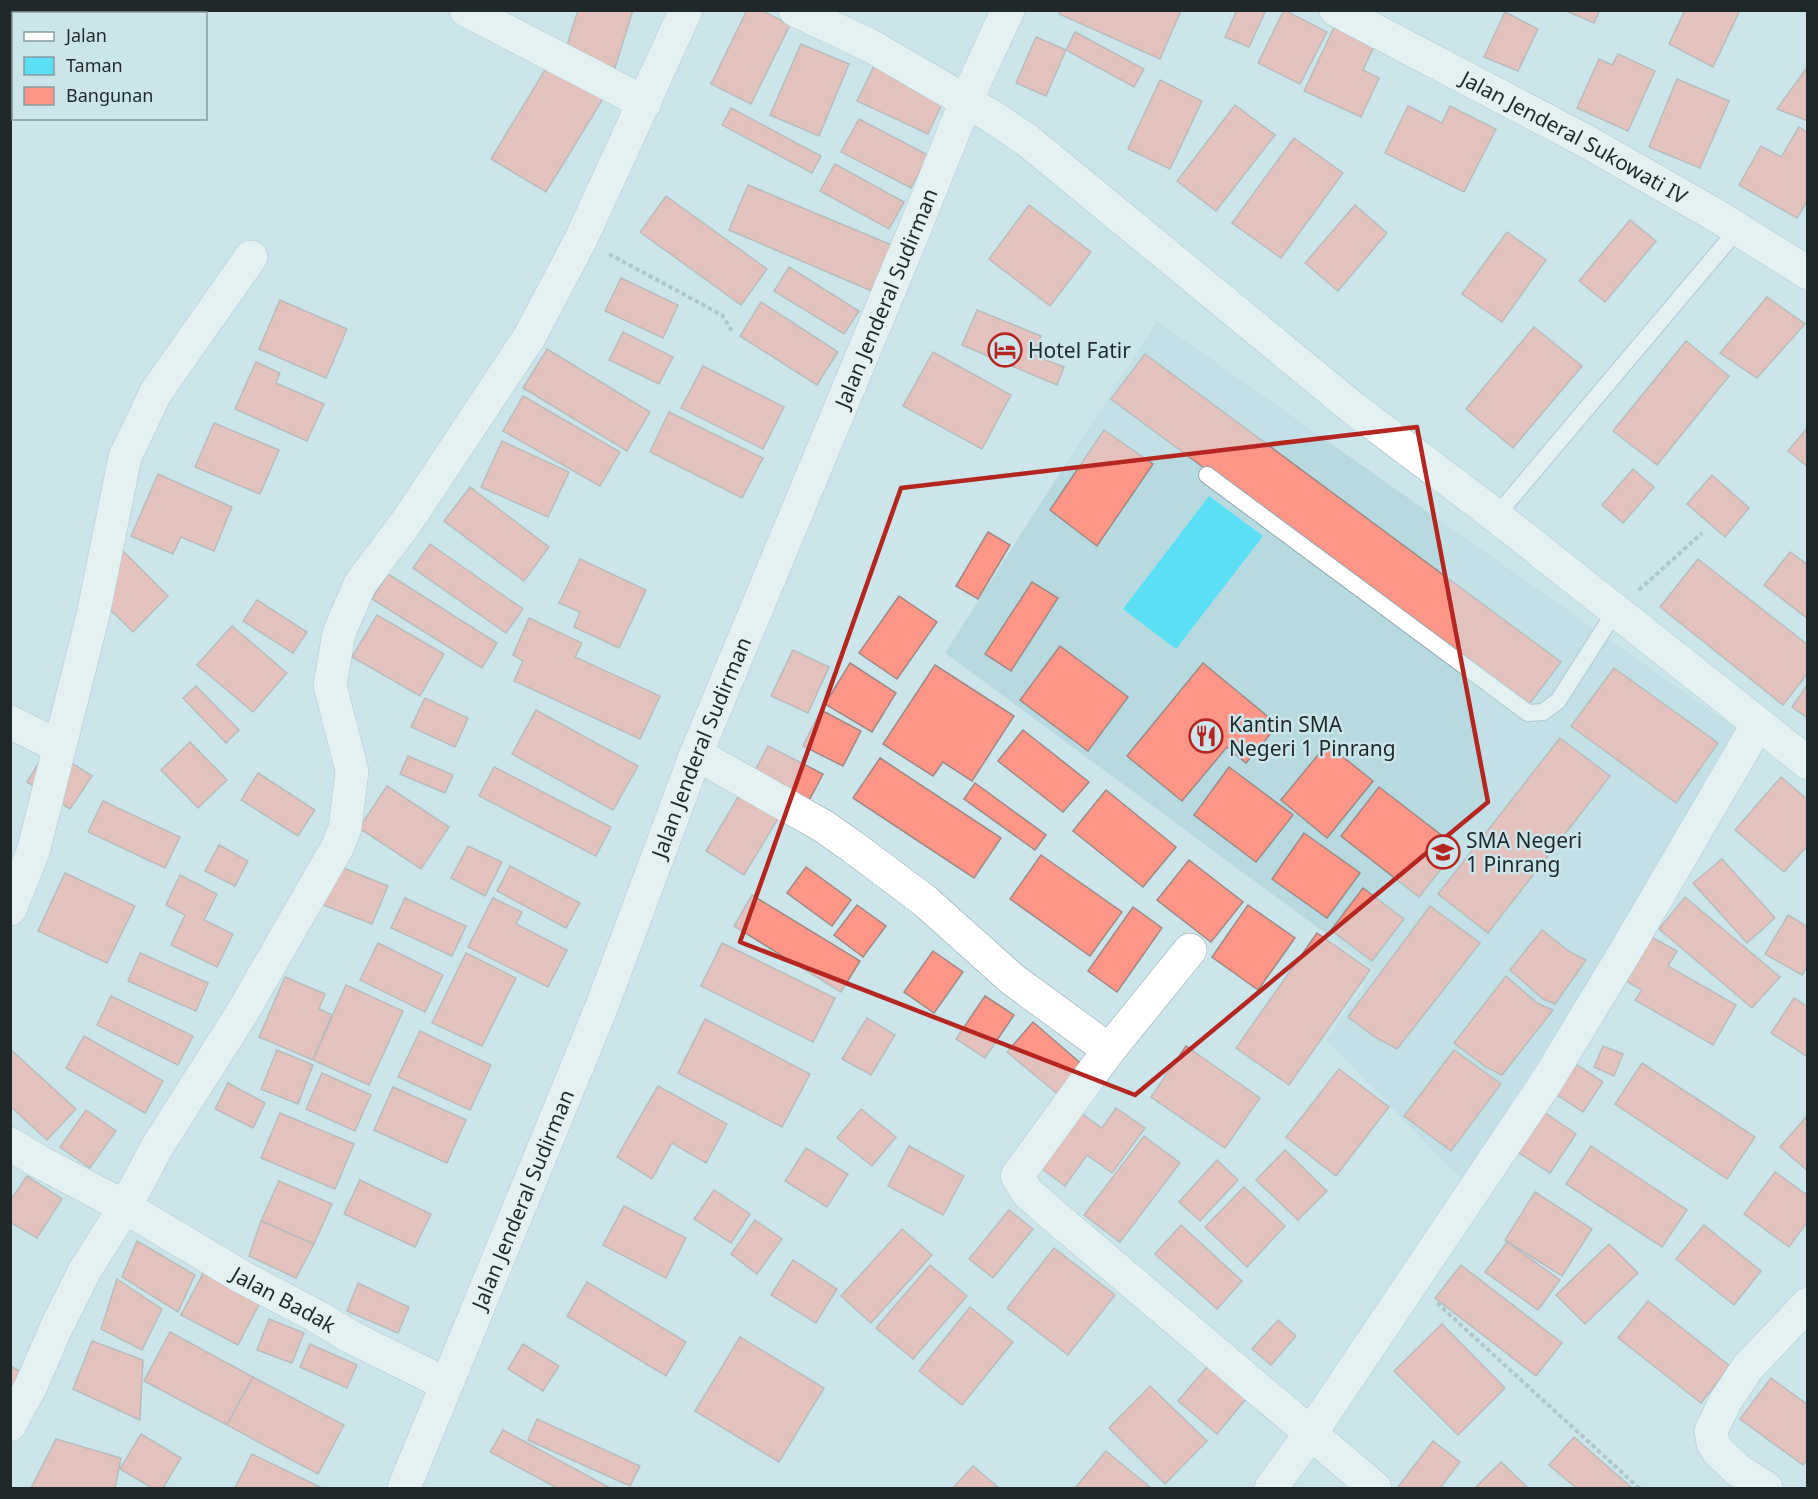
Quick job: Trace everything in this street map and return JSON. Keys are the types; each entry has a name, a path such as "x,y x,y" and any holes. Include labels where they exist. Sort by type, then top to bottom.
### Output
{"main road":[{"path":"466,10 645,103"},
{"path":"10,1425 32,1386 56,1328 85,1270 124,1207 157,1147 242,1013 338,846 345,828 352,771 330,685 339,633 360,584 408,520 530,336 581,239 686,10"},
{"path":"795,10 871,46 966,101 1027,140 1353,408 1496,516 1808,763"},
{"name":"Jalan Jenderal Sudirman","path":"404,1488 602,1006 696,754 966,101 1008,10"},
{"name":"Jalan Jenderal Sukowati IV","path":"1336,10 1584,140 1717,216 1808,273"},
{"path":"10,909 33,852 93,615 125,458 156,392 251,257"},
{"path":"10,722 58,747"},
{"path":"1271,1488 1311,1433 1547,1081 1758,724"},
{"path":"696,754 823,826 853,847 925,901 1012,980 1109,1050"},
{"path":"1190,950 1109,1050 1017,1176 1028,1193 1053,1215 1375,1488"},
{"name":"Jalan Badak","path":"10,1144 124,1207 242,1277 351,1337 446,1384"},
{"path":"1766,1488 1739,1471 1718,1451 1713,1443 1711,1431 1725,1402 1748,1367 1808,1304"}],"lane":[{"path":"1496,516 1737,230"},
{"path":"1208,475 1528,713 1543,712 1558,701 1616,610"}],"path":[{"path":"581,239 722,315 732,331"},
{"path":"1616,610 1702,533"},
{"path":"1412,1281 1639,1488"}],"highlighted area":[{"path":"1417,427 1488,802 1135,1095 740,942 901,488"}],"shaded area":[{"name":"SMA Negeri 1 Pinrang","path":"1157,321 1745,735 1462,1180 1326,1040 1375,970 945,653"}],"green space":[{"path":"1209,496 1263,536 1176,649 1123,609"}],"building":[{"path":"578,10 633,10 615,68 565,52"},
{"path":"747,10 761,10 790,25 751,104 711,84"},
{"path":"1061,10 1181,11 1160,59 1059,14"},
{"path":"1237,10 1266,10 1249,47 1225,37"},
{"path":"1284,10 1327,32 1300,84 1258,63"},
{"path":"1564,10 1600,10 1594,23"},
{"path":"1685,10 1740,10 1713,67 1669,44"},
{"path":"1505,12 1538,29 1518,71 1484,57"},
{"path":"1337,21 1377,40 1363,70 1379,78 1361,117 1304,91"},
{"path":"1075,32 1144,69 1134,87 1066,50"},
{"path":"1036,37 1066,50 1046,96 1016,83"},
{"path":"801,44 849,64 819,136 770,115"},
{"path":"1618,54 1655,71 1628,131 1577,108 1599,59 1612,65"},
{"path":"877,60 947,93 928,134 857,101"},
{"path":"549,63 604,97 546,192 491,159"},
{"path":"1808,66 1808,121 1777,109"},
{"path":"1677,79 1729,101 1700,168 1649,147"},
{"path":"1160,80 1202,101 1170,169 1128,149"},
{"path":"1235,105 1275,135 1216,211 1177,181"},
{"path":"1408,106 1442,123 1450,106 1496,129 1464,192 1385,153"},
{"path":"731,108 821,156 812,173 722,125"},
{"path":"859,119 928,155 911,188 841,152"},
{"path":"1799,127 1808,133 1808,200 1797,218 1739,185 1761,146 1781,157"},
{"path":"1294,138 1343,173 1281,258 1232,223"},
{"path":"835,164 904,202 889,229 820,191"},
{"path":"748,185 894,246 874,292 729,230"},
{"path":"666,196 767,269 741,305 640,232"},
{"path":"1029,205 1091,252 1050,306 989,259"},
{"path":"1355,205 1387,233 1338,291 1305,263"},
{"path":"1630,220 1656,241 1605,302 1579,281"},
{"path":"1507,232 1546,260 1502,322 1462,294"},
{"path":"789,267 859,311 844,334 774,291"},
{"path":"621,278 678,305 663,338 605,311"},
{"path":"1767,297 1805,324 1757,378 1720,353"},
{"path":"280,300 347,329 326,378 259,349"},
{"path":"761,302 838,352 817,385 740,336"},
{"name":"Hotel Fatir","path":"977,310 1041,336 1034,355 1064,367 1057,385 962,345"},
{"path":"1534,327 1582,366 1513,448 1466,409"},
{"path":"623,332 673,357 659,384 609,360"},
{"path":"1686,341 1729,376 1657,465 1613,431"},
{"path":"547,349 650,412 627,451 523,388"},
{"path":"933,352 1011,395 982,449 903,406"},
{"path":"1145,354 1561,662 1527,707 1111,399"},
{"path":"256,362 280,373 276,383 324,404 307,441 235,409"},
{"path":"703,366 784,407 763,449 681,408"},
{"path":"523,396 620,452 600,486 503,431"},
{"path":"669,412 763,458 742,498 650,452"},
{"path":"214,423 279,450 260,494 195,467"},
{"path":"1808,427 1808,467 1788,451"},
{"path":"1104,430 1153,464 1097,546 1050,510"},
{"path":"502,441 569,472 548,517 481,487"},
{"path":"1633,469 1654,487 1623,523 1602,505"},
{"path":"158,474 232,507 214,551 181,537 173,554 131,536"},
{"path":"1712,475 1749,508 1725,537 1687,504"},
{"path":"470,487 549,547 524,581 444,521"},
{"path":"988,532 1010,545 978,599 956,586"},
{"path":"430,544 523,609 506,633 413,568"},
{"path":"122,550 168,596 133,632 86,586"},
{"path":"1790,552 1808,565 1808,619 1764,585"},
{"path":"580,559 646,590 619,648 574,627 580,612 559,603"},
{"path":"1698,559 1808,645 1808,673 1783,705 1660,607"},
{"path":"388,574 497,643 482,668 372,599"},
{"path":"1032,582 1058,598 1011,671 985,654"},
{"path":"899,596 937,622 897,679 859,653"},
{"path":"257,600 307,632 293,653 243,621"},
{"path":"377,615 444,654 420,696 352,657"},
{"path":"529,618 582,643 575,657 660,696 640,739 514,681 523,661 513,655"},
{"path":"232,626 287,673 253,712 197,665"},
{"path":"1060,646 1128,697 1088,751 1020,700"},
{"path":"793,650 829,667 808,713 771,696"},
{"path":"850,663 896,693 872,732 825,704"},
{"name":"Kantin SMA Negeri 1 Pinrang","path":"1203,663 1278,725 1246,763 1227,747 1182,801 1127,756"},
{"path":"935,665 1014,716 972,781 943,762 933,776 883,744"},
{"path":"1614,668 1718,743 1676,803 1571,726"},
{"path":"1808,684 1808,718 1792,707"},
{"path":"196,686 239,730 226,743 183,698"},
{"path":"425,698 468,718 455,747 411,727"},
{"path":"536,710 638,766 613,810 512,754"},
{"path":"821,710 861,731 843,766 803,746"},
{"path":"1023,730 1089,782 1063,812 998,761"},
{"path":"1560,738 1610,776 1488,933 1438,894"},
{"path":"190,742 227,780 198,808 161,770"},
{"path":"1327,744 1373,781 1327,838 1281,800"},
{"path":"768,746 823,774 806,806 751,778"},
{"path":"48,748 92,776 70,809 27,782"},
{"path":"408,756 453,775 445,793 400,774"},
{"path":"880,758 1001,838 974,878 853,798"},
{"path":"494,767 611,827 596,856 479,796"},
{"path":"1229,767 1293,815 1256,862 1194,815"},
{"path":"258,773 315,810 298,836 241,800"},
{"path":"1781,777 1808,800 1808,845 1784,872 1735,830"},
{"path":"975,783 1046,835 1035,850 964,799"},
{"path":"387,786 449,827 421,869 359,828"},
{"path":"1379,787 1458,848 1419,897 1341,836"},
{"path":"1106,790 1176,847 1143,887 1073,831"},
{"path":"740,794 779,817 744,875 706,851"},
{"path":"103,801 180,837 165,868 88,832"},
{"path":"1304,833 1360,873 1327,918 1272,879"},
{"path":"219,845 248,861 235,886 205,871"},
{"path":"468,846 502,862 485,896 451,878"},
{"path":"1041,855 1122,912 1090,956 1010,899"},
{"path":"1722,859 1775,918 1747,943 1693,883"},
{"path":"1189,860 1243,902 1211,942 1157,900"},
{"path":"336,865 388,886 372,924 321,904"},
{"path":"510,866 580,903 566,928 497,891"},
{"path":"806,867 851,900 832,926 787,893"},
{"path":"65,873 135,906 107,963 38,931"},
{"path":"180,875 217,894 204,920 233,934 217,967 171,945 185,915 166,905"},
{"path":"1363,888 1404,919 1372,961 1331,930"},
{"path":"752,895 860,961 841,992 734,926"},
{"path":"1685,897 1780,977 1752,1008 1659,929"},
{"path":"405,898 466,926 452,956 391,928"},
{"path":"493,898 522,912 516,924 567,950 548,987 468,947"},
{"path":"857,905 886,926 863,957 834,935"},
{"path":"1248,905 1295,938 1258,990 1212,957"},
{"path":"1430,906 1480,943 1397,1049 1375,1037 1348,1017"},
{"path":"1133,907 1162,928 1117,992 1088,971"},
{"path":"1788,915 1808,927 1808,965 1802,975 1765,954"},
{"path":"1542,930 1570,952 1586,960 1555,1004 1543,999 1510,970"},
{"path":"1317,933 1370,970 1289,1085 1236,1048"},
{"path":"1644,933 1677,951 1668,966 1736,1005 1713,1045 1635,1000 1642,990 1619,977"},
{"path":"378,943 443,975 425,1012 360,980"},
{"path":"722,943 835,998 813,1042 701,986"},
{"path":"933,951 963,972 934,1013 904,992"},
{"path":"140,953 208,983 196,1011 128,981"},
{"path":"466,953 516,978 482,1046 432,1023"},
{"path":"1506,976 1537,1003 1553,1010 1502,1075 1486,1067 1454,1043"},
{"path":"285,977 325,994 319,1009 332,1015 313,1060 259,1037"},
{"path":"346,985 403,1011 369,1085 313,1060"},
{"path":"111,996 193,1036 178,1065 97,1025"},
{"path":"985,996 1014,1015 985,1058 956,1039"},
{"path":"1794,998 1808,1007 1808,1057 1771,1033"},
{"path":"867,1018 895,1035 871,1075 842,1059"},
{"path":"705,1019 810,1074 782,1127 678,1073"},
{"path":"1033,1022 1085,1067 1060,1096 1007,1052"},
{"path":"420,1031 491,1065 470,1110 398,1077"},
{"path":"84,1036 163,1081 145,1113 66,1068"},
{"path":"1186,1046 1260,1098 1225,1148 1151,1097"},
{"path":"1603,1046 1623,1054 1614,1076 1594,1067"},
{"path":"10,1049 76,1109 47,1140 10,1106"},
{"path":"277,1050 313,1065 298,1104 261,1089"},
{"path":"1454,1050 1501,1084 1451,1151 1404,1116"},
{"path":"1574,1063 1603,1082 1583,1112 1554,1093"},
{"path":"1642,1063 1755,1137 1727,1179 1615,1104"},
{"path":"1339,1069 1389,1107 1336,1176 1286,1137"},
{"path":"322,1073 371,1095 355,1131 306,1109"},
{"path":"228,1083 265,1103 253,1128 215,1109"},
{"path":"658,1086 727,1124 706,1163 672,1143 652,1179 617,1157"},
{"path":"393,1087 466,1120 447,1163 374,1130"},
{"path":"1116,1108 1145,1128 1112,1173 1087,1155 1065,1186 1041,1168 1081,1113 1102,1128"},
{"path":"861,1109 896,1137 872,1166 837,1138"},
{"path":"86,1110 116,1131 90,1168 60,1147"},
{"path":"1544,1112 1576,1134 1550,1173 1517,1152"},
{"path":"280,1113 354,1144 335,1189 261,1158"},
{"path":"1808,1115 1808,1171 1780,1147"},
{"path":"1144,1136 1180,1163 1120,1242 1084,1215"},
{"path":"909,1146 964,1176 943,1215 888,1186"},
{"path":"1591,1146 1687,1210 1662,1247 1566,1184"},
{"path":"806,1148 848,1174 827,1207 785,1181"},
{"path":"1285,1150 1327,1191 1298,1220 1256,1180"},
{"path":"1217,1160 1238,1180 1200,1221 1179,1202"},
{"path":"1775,1172 1808,1196 1808,1221 1789,1247 1744,1214"},
{"path":"27,1176 62,1199 37,1238 10,1222 10,1201"},
{"path":"360,1180 431,1214 415,1247 344,1214"},
{"path":"279,1181 332,1204 314,1244 261,1221"},
{"path":"1244,1187 1285,1226 1247,1267 1205,1227"},
{"path":"714,1190 750,1214 731,1243 694,1219"},
{"path":"1535,1192 1592,1229 1562,1276 1505,1240"},
{"path":"624,1206 686,1238 666,1278 603,1245"},
{"path":"1009,1210 1033,1229 993,1278 969,1259"},
{"path":"755,1220 782,1239 757,1274 731,1254"},
{"path":"261,1221 314,1244 296,1278 249,1256"},
{"path":"1181,1225 1242,1281 1217,1309 1155,1254"},
{"path":"1704,1225 1761,1271 1734,1305 1676,1259"},
{"path":"902,1229 932,1255 871,1323 841,1296"},
{"path":"137,1241 195,1275 178,1312 122,1277"},
{"path":"1507,1242 1560,1280 1538,1310 1485,1272"},
{"path":"1609,1244 1638,1273 1585,1324 1556,1295"},
{"path":"1054,1248 1115,1295 1068,1355 1007,1308"},
{"path":"793,1260 837,1289 816,1323 771,1295"},
{"path":"930,1265 967,1296 913,1359 876,1328"},
{"path":"1461,1265 1562,1343 1536,1376 1435,1298"},
{"path":"206,1268 263,1297 238,1345 181,1315"},
{"path":"117,1279 162,1309 142,1350 101,1329"},
{"path":"587,1282 686,1342 666,1376 567,1316"},
{"path":"358,1283 409,1307 398,1333 347,1311"},
{"path":"1648,1301 1730,1366 1701,1403 1618,1338"},
{"path":"970,1307 1013,1342 962,1405 919,1371"},
{"path":"269,1319 304,1333 292,1363 257,1350"},
{"path":"1278,1320 1296,1336 1271,1365 1252,1349"},
{"path":"1442,1324 1505,1388 1458,1435 1394,1371"},
{"path":"170,1332 253,1377 227,1425 144,1381"},
{"path":"740,1337 824,1388 779,1462 695,1411"},
{"path":"92,1341 143,1360 140,1420 73,1389"},
{"path":"310,1344 357,1365 347,1388 300,1367"},
{"path":"523,1344 559,1366 543,1391 508,1369"},
{"path":"10,1366 20,1371 10,1394"},
{"path":"1207,1367 1246,1399 1217,1434 1178,1401"},
{"path":"253,1377 344,1425 318,1474 227,1425"},
{"path":"1771,1378 1808,1405 1808,1459 1803,1465 1740,1419"},
{"path":"1150,1386 1207,1441 1165,1484 1109,1428"},
{"path":"537,1419 640,1466 630,1486 528,1440"},
{"path":"503,1430 610,1488 557,1488 490,1452"},
{"path":"141,1434 181,1458 163,1488 152,1488 120,1469"},
{"path":"1574,1437 1632,1488 1576,1488 1549,1465"},
{"path":"56,1439 121,1458 115,1488 31,1488"},
{"path":"1433,1441 1460,1462 1440,1488 1398,1487"},
{"path":"1106,1451 1151,1488 1075,1488"},
{"path":"252,1454 322,1488 235,1488"},
{"path":"1501,1462 1528,1488 1475,1488"},
{"path":"973,1466 999,1488 953,1488"}],"place":[{"name":"Hotel Fatir","path":"1005,350"},
{"name":"Kantin SMA Negeri 1 Pinrang","path":"1206,736"},
{"name":"SMA Negeri 1 Pinrang","path":"1443,852"}]}
